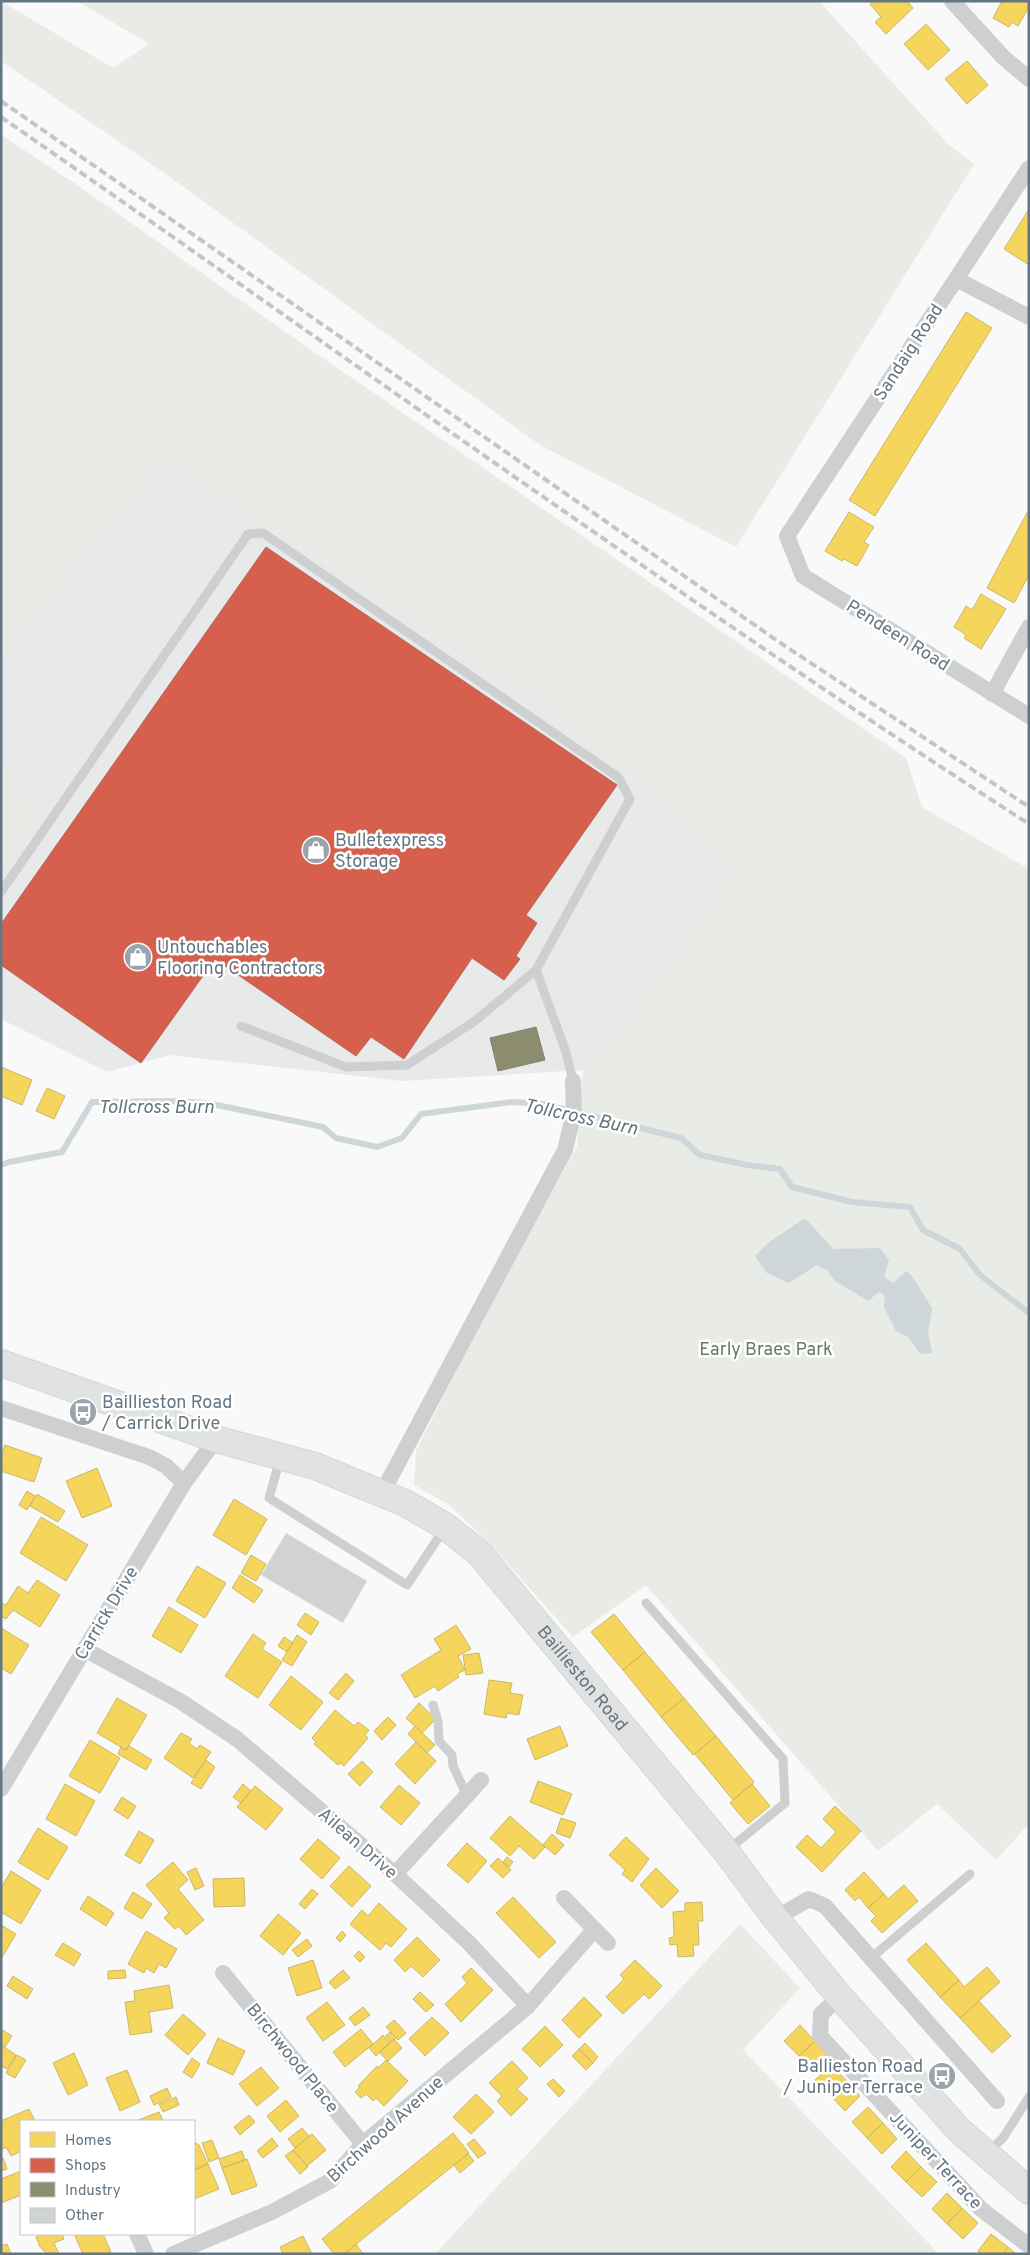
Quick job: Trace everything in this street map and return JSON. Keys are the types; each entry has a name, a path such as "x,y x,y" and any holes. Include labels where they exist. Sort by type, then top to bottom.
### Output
{"main road":[{"name":"Baillieston Road","path":"1,1363 216,1439 315,1466 405,1503 446,1526 479,1553 726,1852 840,1998 959,2130 1029,2191"}],"street":[{"path":"958,3 1003,57 1029,79"},
{"name":"Sandaig Road","path":"787,536 1029,168"},
{"path":"956,279 1029,317"},
{"name":"Pendeen Road","path":"787,536 804,576 1029,716"},
{"path":"992,694 1029,627"},
{"path":"382,1493 565,1150 574,1112 573,1082"},
{"path":"1,1408 149,1457 166,1466 184,1483"},
{"name":"Carrick Drive","path":"1,1789 184,1483 216,1439"},
{"name":"Ailean Drive","path":"84,1649 180,1701 237,1738 395,1874 469,1944 528,2006"},
{"path":"395,1874 481,1780"},
{"path":"564,1898 608,1943"},
{"path":"776,1918 809,1899 824,1906 872,1958 996,2101"},
{"path":"528,2006 594,1930"},
{"name":"Birchwood Place","path":"223,1973 363,2144"},
{"name":"Juniper Terrace","path":"840,1998 821,2014 820,2036 980,2209 1029,2246"},
{"name":"Birchwood Avenue","path":"173,2254 272,2212 330,2181 363,2144 528,2006"},
{"path":"137,2235 146,2254"}],"lane":[{"path":"1,892 248,534 263,533 618,777 630,799 536,970 475,1021 407,1065 346,1067 241,1026"},
{"path":"536,970 566,1052 573,1082"},
{"path":"280,1457 269,1498 407,1586 446,1526"},
{"path":"646,1603 783,1759 785,1803 726,1852"},
{"path":"433,1705 438,1721 439,1741 452,1755 453,1766 467,1796"},
{"path":"872,1958 970,1874"},
{"path":"986,2154 1003,2138 1029,2097"}],"shaded area":[{"path":"163,458 573,722 731,873 679,950 607,1046 583,1070 402,1081 170,1055 107,1072 1,1019 1,863 44,811 1,767 1,654"},
{"path":"805,1218 833,1249 880,1248 889,1260 884,1277 893,1283 906,1271 912,1276 932,1308 928,1332 932,1353 920,1354 908,1337 896,1331 884,1307 885,1296 879,1292 868,1301 835,1281 828,1271 817,1265 789,1283 767,1273 755,1256 768,1243"}],"green space":[{"path":"1,1 113,68 149,44 77,1 819,1 948,144 974,164 736,547 540,445 160,170 1,61"},
{"name":"Early Braes Park","path":"1,135 73,182 301,343 906,758 922,807 1029,869 1029,1830 1025,1828 996,1860 937,1804 878,1851 646,1585 573,1637 490,1544 448,1504 414,1485 416,1451 498,1288 577,1147 583,1070 607,1046 679,950 731,873 573,722 163,458 1,654"},
{"path":"1,767 44,811 4,860 1,859"},
{"path":"740,1924 800,1988 743,2050 939,2254 435,2254"}],"building: Homes":[{"path":"873,1 907,1 913,8 886,34 875,22 881,17 870,4"},
{"path":"1002,1 1029,1 1029,7 1018,26 1012,22 1009,27 993,18"},
{"path":"926,24 950,50 928,70 904,44"},
{"path":"967,61 988,85 967,104 945,79"},
{"path":"1029,209 1029,265 1004,249"},
{"path":"966,312 992,328 875,516 849,500"},
{"path":"1029,509 1029,575 1014,603 987,588"},
{"path":"849,512 874,527 864,542 869,545 857,566 844,559 842,561 825,551"},
{"path":"981,594 1006,609 981,649 964,638 966,635 954,627 966,606 972,610"},
{"path":"1,1067 32,1080 22,1105 1,1096"},
{"path":"47,1088 65,1096 54,1119 36,1111"},
{"path":"5,1445 42,1458 34,1482 1,1471 1,1457"},
{"path":"97,1468 112,1506 82,1518 66,1481"},
{"path":"27,1491 35,1496 27,1510 19,1505"},
{"path":"37,1494 65,1511 58,1522 30,1506"},
{"path":"234,1499 267,1519 246,1555 213,1535"},
{"path":"41,1517 88,1545 66,1581 20,1553"},
{"path":"251,1555 266,1564 256,1581 241,1573"},
{"path":"197,1566 226,1583 205,1618 176,1601"},
{"path":"240,1575 263,1590 254,1603 232,1588"},
{"path":"37,1580 60,1595 40,1627 13,1610 6,1619 1,1616 1,1603 6,1605 18,1586 28,1593"},
{"path":"169,1607 198,1625 181,1653 152,1636"},
{"path":"305,1613 319,1622 311,1635 297,1625"},
{"path":"614,1614 645,1652 623,1670 591,1632"},
{"path":"456,1625 471,1649 458,1656 465,1670 457,1674 459,1677 438,1691 435,1686 415,1698 401,1675 441,1650 434,1639"},
{"path":"1,1628 29,1645 11,1674 1,1668"},
{"path":"253,1634 266,1643 262,1649 282,1662 258,1698 225,1676"},
{"path":"297,1635 307,1642 292,1666 282,1660"},
{"path":"284,1637 293,1643 287,1652 278,1646"},
{"path":"645,1652 684,1698 661,1717 623,1670"},
{"path":"479,1653 483,1673 466,1675 463,1655"},
{"path":"346,1673 354,1681 338,1700 329,1693"},
{"path":"291,1676 323,1702 301,1730 269,1705"},
{"path":"489,1680 512,1683 510,1693 523,1695 519,1715 507,1713 506,1718 484,1714"},
{"path":"117,1698 147,1715 126,1750 97,1733"},
{"path":"684,1698 716,1736 693,1755 661,1717"},
{"path":"419,1703 436,1719 422,1733 406,1718"},
{"path":"335,1710 354,1726 358,1722 369,1730 365,1735 368,1738 344,1766 340,1763 338,1765 314,1744 316,1742 312,1738"},
{"path":"388,1717 396,1725 382,1740 374,1731"},
{"path":"415,1726 435,1745 427,1753 408,1734"},
{"path":"560,1726 568,1746 535,1760 527,1739"},
{"path":"181,1733 192,1739 189,1743 197,1749 200,1745 211,1752 193,1778 164,1758"},
{"path":"716,1736 754,1782 733,1800 695,1754"},
{"path":"90,1740 120,1758 100,1793 69,1776"},
{"path":"416,1742 436,1761 415,1784 395,1764"},
{"path":"129,1746 152,1760 146,1770 118,1754 121,1747 126,1750"},
{"path":"206,1760 215,1767 201,1789 191,1783"},
{"path":"362,1761 373,1772 360,1786 348,1774"},
{"path":"538,1781 572,1794 563,1815 530,1802"},
{"path":"65,1784 95,1801 76,1836 46,1819"},
{"path":"243,1784 251,1791 241,1803 233,1797"},
{"path":"752,1784 770,1806 748,1824 730,1803"},
{"path":"399,1785 420,1803 401,1825 380,1807"},
{"path":"255,1786 283,1809 266,1830 237,1807"},
{"path":"122,1797 136,1806 128,1819 114,1810"},
{"path":"835,1806 861,1831 822,1872 796,1847 807,1835 821,1848 836,1832 823,1819"},
{"path":"510,1816 545,1847 534,1859 519,1846 510,1856 490,1838"},
{"path":"561,1818 576,1823 570,1838 556,1833"},
{"path":"38,1828 68,1847 48,1880 18,1862"},
{"path":"139,1831 154,1840 140,1864 125,1855"},
{"path":"552,1834 564,1845 555,1855 543,1845"},
{"path":"626,1837 649,1859 632,1882 622,1874 625,1870 609,1855"},
{"path":"318,1839 340,1858 322,1879 300,1859"},
{"path":"467,1843 487,1861 468,1883 447,1865"},
{"path":"507,1857 513,1862 509,1867 503,1862"},
{"path":"498,1858 511,1870 503,1878 490,1866"},
{"path":"173,1862 188,1880 178,1889 204,1920 186,1935 179,1926 175,1929 164,1918 169,1913 146,1885"},
{"path":"349,1866 371,1886 352,1907 330,1886"},
{"path":"196,1868 204,1886 195,1890 187,1872"},
{"path":"656,1868 679,1891 662,1908 640,1885"},
{"path":"11,1871 41,1890 21,1924 1,1912 1,1888"},
{"path":"864,1872 884,1894 868,1908 859,1897 855,1901 845,1890"},
{"path":"244,1878 245,1906 214,1907 213,1879"},
{"path":"904,1885 918,1901 882,1933 871,1921 876,1916 868,1908 884,1894 888,1899"},
{"path":"312,1889 318,1894 305,1909 299,1904"},
{"path":"133,1892 152,1904 142,1919 124,1908"},
{"path":"88,1896 114,1913 106,1926 80,1909"},
{"path":"513,1897 556,1942 539,1958 496,1913"},
{"path":"702,1902 703,1921 698,1921 699,1945 693,1945 694,1956 678,1957 677,1944 670,1945 669,1938 674,1937 673,1912 685,1911 685,1903"},
{"path":"379,1903 407,1929 391,1947 386,1943 380,1950 350,1924 362,1910 368,1916"},
{"path":"278,1914 301,1933 283,1955 260,1936"},
{"path":"1,1925 16,1934 1,1959"},
{"path":"146,1931 177,1949 166,1968 159,1964 154,1973 146,1968 144,1973 128,1964"},
{"path":"342,1931 346,1935 340,1942 336,1938"},
{"path":"417,1937 440,1960 423,1977 411,1966 405,1972 394,1960"},
{"path":"307,1939 312,1946 298,1957 292,1950"},
{"path":"63,1943 81,1954 74,1966 55,1955"},
{"path":"926,1943 959,1980 940,1997 907,1960"},
{"path":"359,1951 365,1957 360,1962 354,1956"},
{"path":"313,1960 322,1988 297,1996 288,1968"},
{"path":"635,1960 662,1986 649,1999 644,1994 623,2014 606,1997 624,1979 620,1975"},
{"path":"987,1967 1000,1982 960,2018 940,1997 959,1980 964,1987"},
{"path":"471,1968 493,1990 461,2022 445,2004 467,1983 462,1977"},
{"path":"125,1970 126,1978 108,1979 108,1971"},
{"path":"343,1970 350,1978 335,1989 329,1982"},
{"path":"13,1976 33,1989 27,1999 7,1986"},
{"path":"169,1985 173,2008 149,2012 152,2032 130,2035 125,2002 135,2001 134,1991"},
{"path":"420,1992 434,2005 426,2012 413,1999"},
{"path":"584,1997 602,2015 579,2038 562,2020"},
{"path":"979,2001 1011,2036 992,2053 960,2018"},
{"path":"327,2002 345,2025 323,2041 306,2018"},
{"path":"363,2007 370,2015 355,2026 349,2018"},
{"path":"183,2014 206,2034 188,2055 165,2035"},
{"path":"432,2017 449,2033 425,2056 409,2039"},
{"path":"394,2020 406,2033 398,2040 386,2027"},
{"path":"800,2025 815,2041 799,2056 784,2041"},
{"path":"545,2026 563,2045 540,2067 522,2049"},
{"path":"1,2029 12,2036 5,2047 1,2045"},
{"path":"361,2029 373,2044 345,2067 333,2052"},
{"path":"390,2032 396,2038 391,2042 386,2036"},
{"path":"383,2035 390,2043 376,2056 369,2048"},
{"path":"218,2038 245,2051 233,2075 207,2063"},
{"path":"394,2039 402,2048 388,2061 379,2052"},
{"path":"815,2041 829,2057 814,2072 799,2056"},
{"path":"585,2043 598,2057 593,2063 579,2049"},
{"path":"1,2045 16,2055 7,2069 1,2066"},
{"path":"579,2049 593,2063 586,2070 572,2056"},
{"path":"74,2053 88,2085 68,2095 53,2063"},
{"path":"17,2055 26,2060 15,2078 6,2073"},
{"path":"192,2058 200,2064 192,2078 183,2072"},
{"path":"386,2060 408,2081 384,2106 376,2098 373,2101 366,2094 361,2098 355,2092 360,2087 358,2086 377,2066 378,2068"},
{"path":"512,2061 528,2078 517,2089 528,2099 511,2116 497,2101 502,2096 489,2083"},
{"path":"831,2065 846,2080 830,2095 815,2080"},
{"path":"261,2067 279,2088 257,2106 239,2084"},
{"path":"127,2070 140,2102 120,2111 106,2078"},
{"path":"553,2079 565,2091 559,2097 547,2084"},
{"path":"846,2080 860,2096 845,2111 830,2095"},
{"path":"167,2088 171,2097 154,2105 150,2096"},
{"path":"476,2094 494,2112 471,2134 453,2117"},
{"path":"176,2097 179,2105 163,2112 159,2104"},
{"path":"286,2100 299,2116 280,2132 267,2116"},
{"path":"868,2107 883,2123 867,2138 852,2122"},
{"path":"29,2109 34,2120 20,2120 20,2152 11,2156 6,2147 1,2150 1,2121"},
{"path":"159,2112 163,2120 139,2120"},
{"path":"249,2115 255,2122 240,2135 234,2127"},
{"path":"883,2123 897,2139 882,2154 867,2138"},
{"path":"302,2128 309,2136 295,2148 288,2139"},
{"path":"453,2133 469,2153 344,2254 334,2254 322,2239"},
{"path":"312,2134 326,2150 307,2166 293,2150"},
{"path":"272,2138 278,2146 263,2158 257,2151"},
{"path":"474,2139 486,2153 478,2158 467,2144"},
{"path":"212,2140 219,2158 209,2162 202,2143"},
{"path":"195,2143 199,2145 208,2164 195,2170"},
{"path":"293,2150 308,2167 300,2174 285,2156"},
{"path":"242,2151 245,2160 222,2168 219,2159"},
{"path":"906,2151 921,2167 906,2182 891,2167"},
{"path":"468,2154 474,2161 460,2173 454,2165"},
{"path":"3,2158 7,2169 1,2171 1,2159"},
{"path":"247,2159 257,2186 232,2195 222,2168"},
{"path":"208,2164 219,2189 195,2199 195,2170"},
{"path":"921,2167 937,2182 922,2197 906,2182"},
{"path":"20,2171 20,2195 1,2203 1,2179"},
{"path":"947,2193 962,2208 947,2224 932,2209"},
{"path":"962,2208 978,2223 963,2239 947,2224"},
{"path":"991,2234 1008,2247 1003,2254 982,2254 978,2251"},
{"path":"42,2235 62,2235 64,2239 54,2243 59,2254 47,2254 40,2247 36,2237"},
{"path":"103,2235 111,2252 106,2254 83,2254 75,2236"},
{"path":"303,2236 312,2254 283,2254 280,2247"},
{"path":"7,2244 11,2254 1,2254 1,2246"},
{"path":"356,2244 363,2254 345,2254 345,2253"},
{"path":"1008,2247 1016,2254 1003,2254"}],"building: Shops":[{"path":"266,547 617,785 526,915 537,923 516,956 520,959 504,980 472,958 404,1059 371,1037 356,1056 215,959 141,1063 1,965 1,924"}],"building: Industry":[{"path":"536,1027 545,1060 498,1071 490,1038"}],"building: Other":[{"path":"286,1533 367,1581 343,1623 261,1575"}],"waterway":[{"name":"Tollcross Burn","path":"1,1165 62,1152 92,1102 174,1101 207,1103 323,1127 336,1138 377,1147 402,1138 421,1114 512,1102 543,1104 681,1138 700,1155 747,1165 780,1169 792,1187 852,1202 910,1207 923,1230 960,1249 980,1275 1029,1313"}],"railway":[{"path":"1,101 782,644 1029,807"},
{"path":"1,117 640,564 898,739 1029,824"}],"place":[{"name":"Bulletexpress Storage","path":"316,850"},
{"name":"Untouchables Flooring Contractors","path":"138,957"},
{"name":"Baillieston Road / Carrick Drive","path":"83,1412"},
{"name":"Ballieston Road / Juniper Terrace","path":"942,2076"}]}
